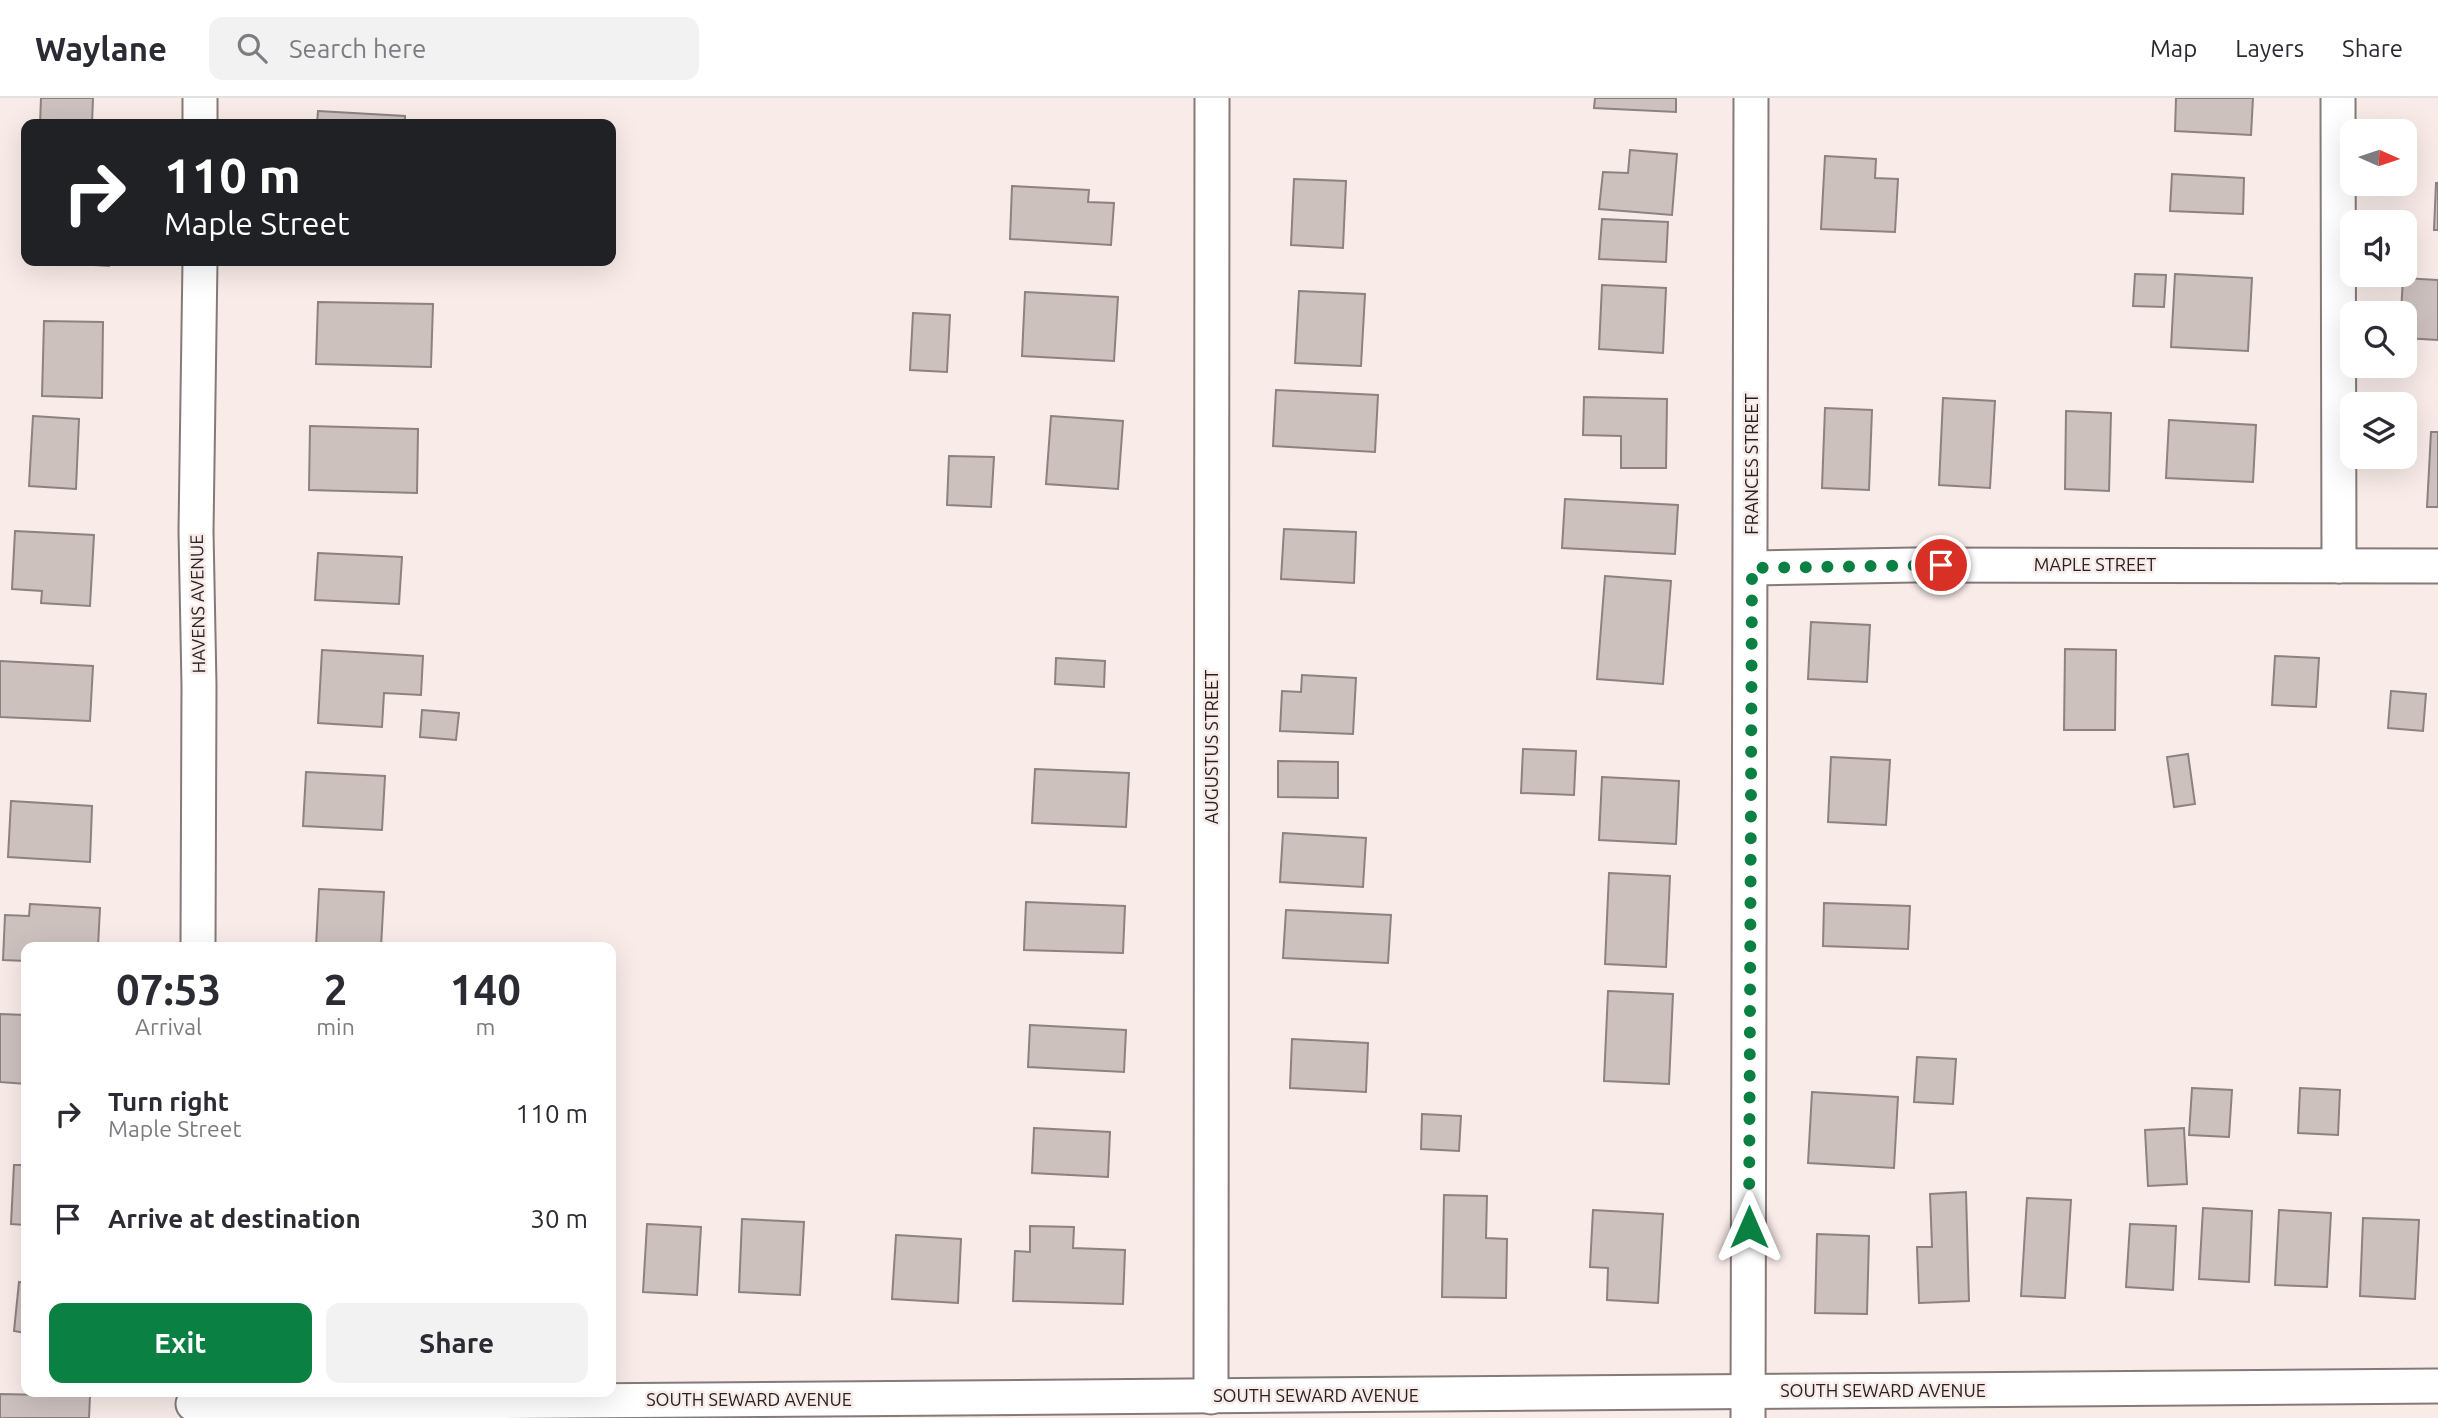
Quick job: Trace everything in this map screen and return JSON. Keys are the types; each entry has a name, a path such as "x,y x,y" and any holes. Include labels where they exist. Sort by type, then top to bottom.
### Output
{"street":[{"path":"200,98 200,119"},
{"name":"AUGUSTUS STREET","path":"1211,1396 1212,98"},
{"name":"FRANCES STREET","path":"1748,1405 1751,98"},
{"path":"2338,98 2339,566"},
{"name":"HAVENS AVENUE","path":"198,942 200,686 196,531 201,351 200,266"},
{"name":"MAPLE STREET","path":"1752,568 1914,565 2438,566"},
{"name":"SOUTH SEWARD AVENUE","path":"193,1404 935,1408 1211,1396 1748,1405 2438,1386"}],"building":[{"path":"41,98 93,98 92,119 40,119"},
{"path":"1595,98 1676,98 1676,112 1594,108"},
{"path":"2176,98 2253,98 2251,135 2175,131"},
{"path":"318,111 405,116 405,119 317,119"},
{"path":"1630,150 1677,154 1672,215 1599,209 1603,172 1628,173"},
{"path":"1825,156 1876,159 1875,178 1898,179 1895,232 1821,229"},
{"path":"2172,174 2244,178 2243,214 2170,211"},
{"path":"1294,179 1346,181 1343,248 1291,245"},
{"path":"2436,183 2438,230 2434,230"},
{"path":"1012,186 1089,190 1088,202 1114,203 1111,245 1010,239"},
{"path":"1602,219 1668,222 1666,262 1599,259"},
{"path":"2135,274 2166,275 2164,307 2133,306"},
{"path":"2175,274 2252,278 2248,351 2171,347"},
{"path":"2417,279 2438,280 2438,340 2417,339 2417,301 2402,301 2402,287 2417,287"},
{"path":"1602,285 1666,288 1663,353 1599,349"},
{"path":"1299,291 1365,294 1361,366 1295,363"},
{"path":"1025,292 1118,297 1114,361 1022,356"},
{"path":"318,302 433,304 431,367 316,364"},
{"path":"913,313 950,315 947,372 910,370"},
{"path":"44,321 103,322 102,398 42,396"},
{"path":"1276,390 1378,395 1375,452 1273,446"},
{"path":"1584,397 1667,399 1666,468 1621,468 1621,436 1583,435"},
{"path":"1943,398 1995,401 1990,488 1939,485"},
{"path":"1825,408 1872,410 1869,490 1822,488"},
{"path":"2066,411 2111,413 2109,491 2065,489"},
{"path":"33,416 79,419 76,489 29,486"},
{"path":"1051,416 1123,421 1118,489 1046,484"},
{"path":"2169,420 2256,425 2253,482 2166,478"},
{"path":"310,426 418,429 417,493 309,490"},
{"path":"2431,432 2438,432 2438,507 2427,507"},
{"path":"949,456 994,457 991,507 947,505"},
{"path":"1565,499 1678,505 1675,554 1562,548"},
{"path":"1284,529 1356,532 1354,583 1281,579"},
{"path":"15,531 94,535 90,606 41,603 42,591 12,589"},
{"path":"318,553 402,557 399,604 315,600"},
{"path":"1605,576 1671,581 1663,684 1597,679"},
{"path":"1811,622 1870,625 1867,682 1808,679"},
{"path":"2065,649 2116,650 2115,730 2064,730"},
{"path":"322,650 423,656 421,695 384,693 382,727 318,723"},
{"path":"2275,656 2319,658 2316,707 2272,705"},
{"path":"1056,658 1105,661 1104,687 1055,684"},
{"path":"0,661 93,666 90,721 0,717"},
{"path":"1302,675 1356,678 1353,734 1280,731 1282,691 1301,692"},
{"path":"2391,691 2426,694 2423,731 2388,728"},
{"path":"422,710 459,713 456,740 420,737"},
{"path":"1523,749 1576,751 1574,795 1521,793"},
{"path":"2188,754 2195,804 2174,807 2167,757"},
{"path":"1831,757 1890,760 1886,825 1828,822"},
{"path":"1278,761 1338,762 1338,798 1278,797"},
{"path":"1035,769 1129,773 1126,827 1032,823"},
{"path":"306,772 385,776 382,830 303,826"},
{"path":"1602,777 1679,781 1676,844 1599,840"},
{"path":"11,801 92,806 90,862 8,857"},
{"path":"1283,833 1366,838 1363,887 1280,882"},
{"path":"1609,873 1670,876 1666,967 1605,964"},
{"path":"319,889 384,892 381,942 316,942"},
{"path":"1026,902 1125,906 1123,953 1024,950"},
{"path":"1824,903 1910,906 1908,949 1823,946"},
{"path":"30,904 100,908 98,942 21,942 21,961 3,960 5,915 29,916"},
{"path":"1286,910 1391,915 1388,963 1283,958"},
{"path":"1608,991 1673,994 1669,1084 1604,1081"},
{"path":"0,1014 21,1015 21,1084 0,1082"},
{"path":"1030,1025 1126,1030 1124,1072 1028,1067"},
{"path":"1292,1039 1368,1043 1366,1092 1290,1088"},
{"path":"1917,1057 1956,1059 1953,1104 1914,1102"},
{"path":"2192,1088 2232,1090 2229,1137 2189,1135"},
{"path":"2300,1088 2340,1090 2338,1135 2298,1133"},
{"path":"1812,1092 1898,1097 1894,1168 1808,1163"},
{"path":"1422,1114 1461,1116 1459,1151 1421,1149"},
{"path":"1034,1128 1110,1132 1108,1177 1032,1173"},
{"path":"2184,1128 2187,1184 2148,1186 2145,1130"},
{"path":"14,1165 21,1165 21,1225 11,1224"},
{"path":"1966,1192 1969,1301 1919,1303 1917,1247 1932,1247 1930,1194"},
{"path":"1444,1195 1487,1196 1486,1238 1507,1239 1506,1298 1442,1297"},
{"path":"2027,1198 2071,1200 2065,1298 2021,1296"},
{"path":"2203,1208 2252,1211 2249,1282 2199,1279"},
{"path":"1593,1210 1663,1214 1658,1303 1607,1300 1608,1268 1590,1267"},
{"path":"2279,1210 2331,1213 2327,1287 2275,1285"},
{"path":"2363,1218 2419,1220 2415,1299 2360,1296"},
{"path":"742,1219 804,1222 800,1295 739,1292"},
{"path":"647,1224 701,1227 697,1295 643,1292"},
{"path":"2130,1224 2176,1226 2173,1290 2126,1287"},
{"path":"1030,1226 1074,1227 1073,1248 1125,1250 1123,1304 1013,1301 1015,1251 1030,1252"},
{"path":"1817,1234 1869,1236 1867,1314 1815,1313"},
{"path":"896,1235 961,1239 958,1303 892,1299"},
{"path":"19,1282 21,1332 14,1331"},
{"path":"0,1394 21,1394 21,1397 90,1397 89,1418 0,1418"}],"route":[{"path":"1749,1227 1752,568 1941,565"}]}
